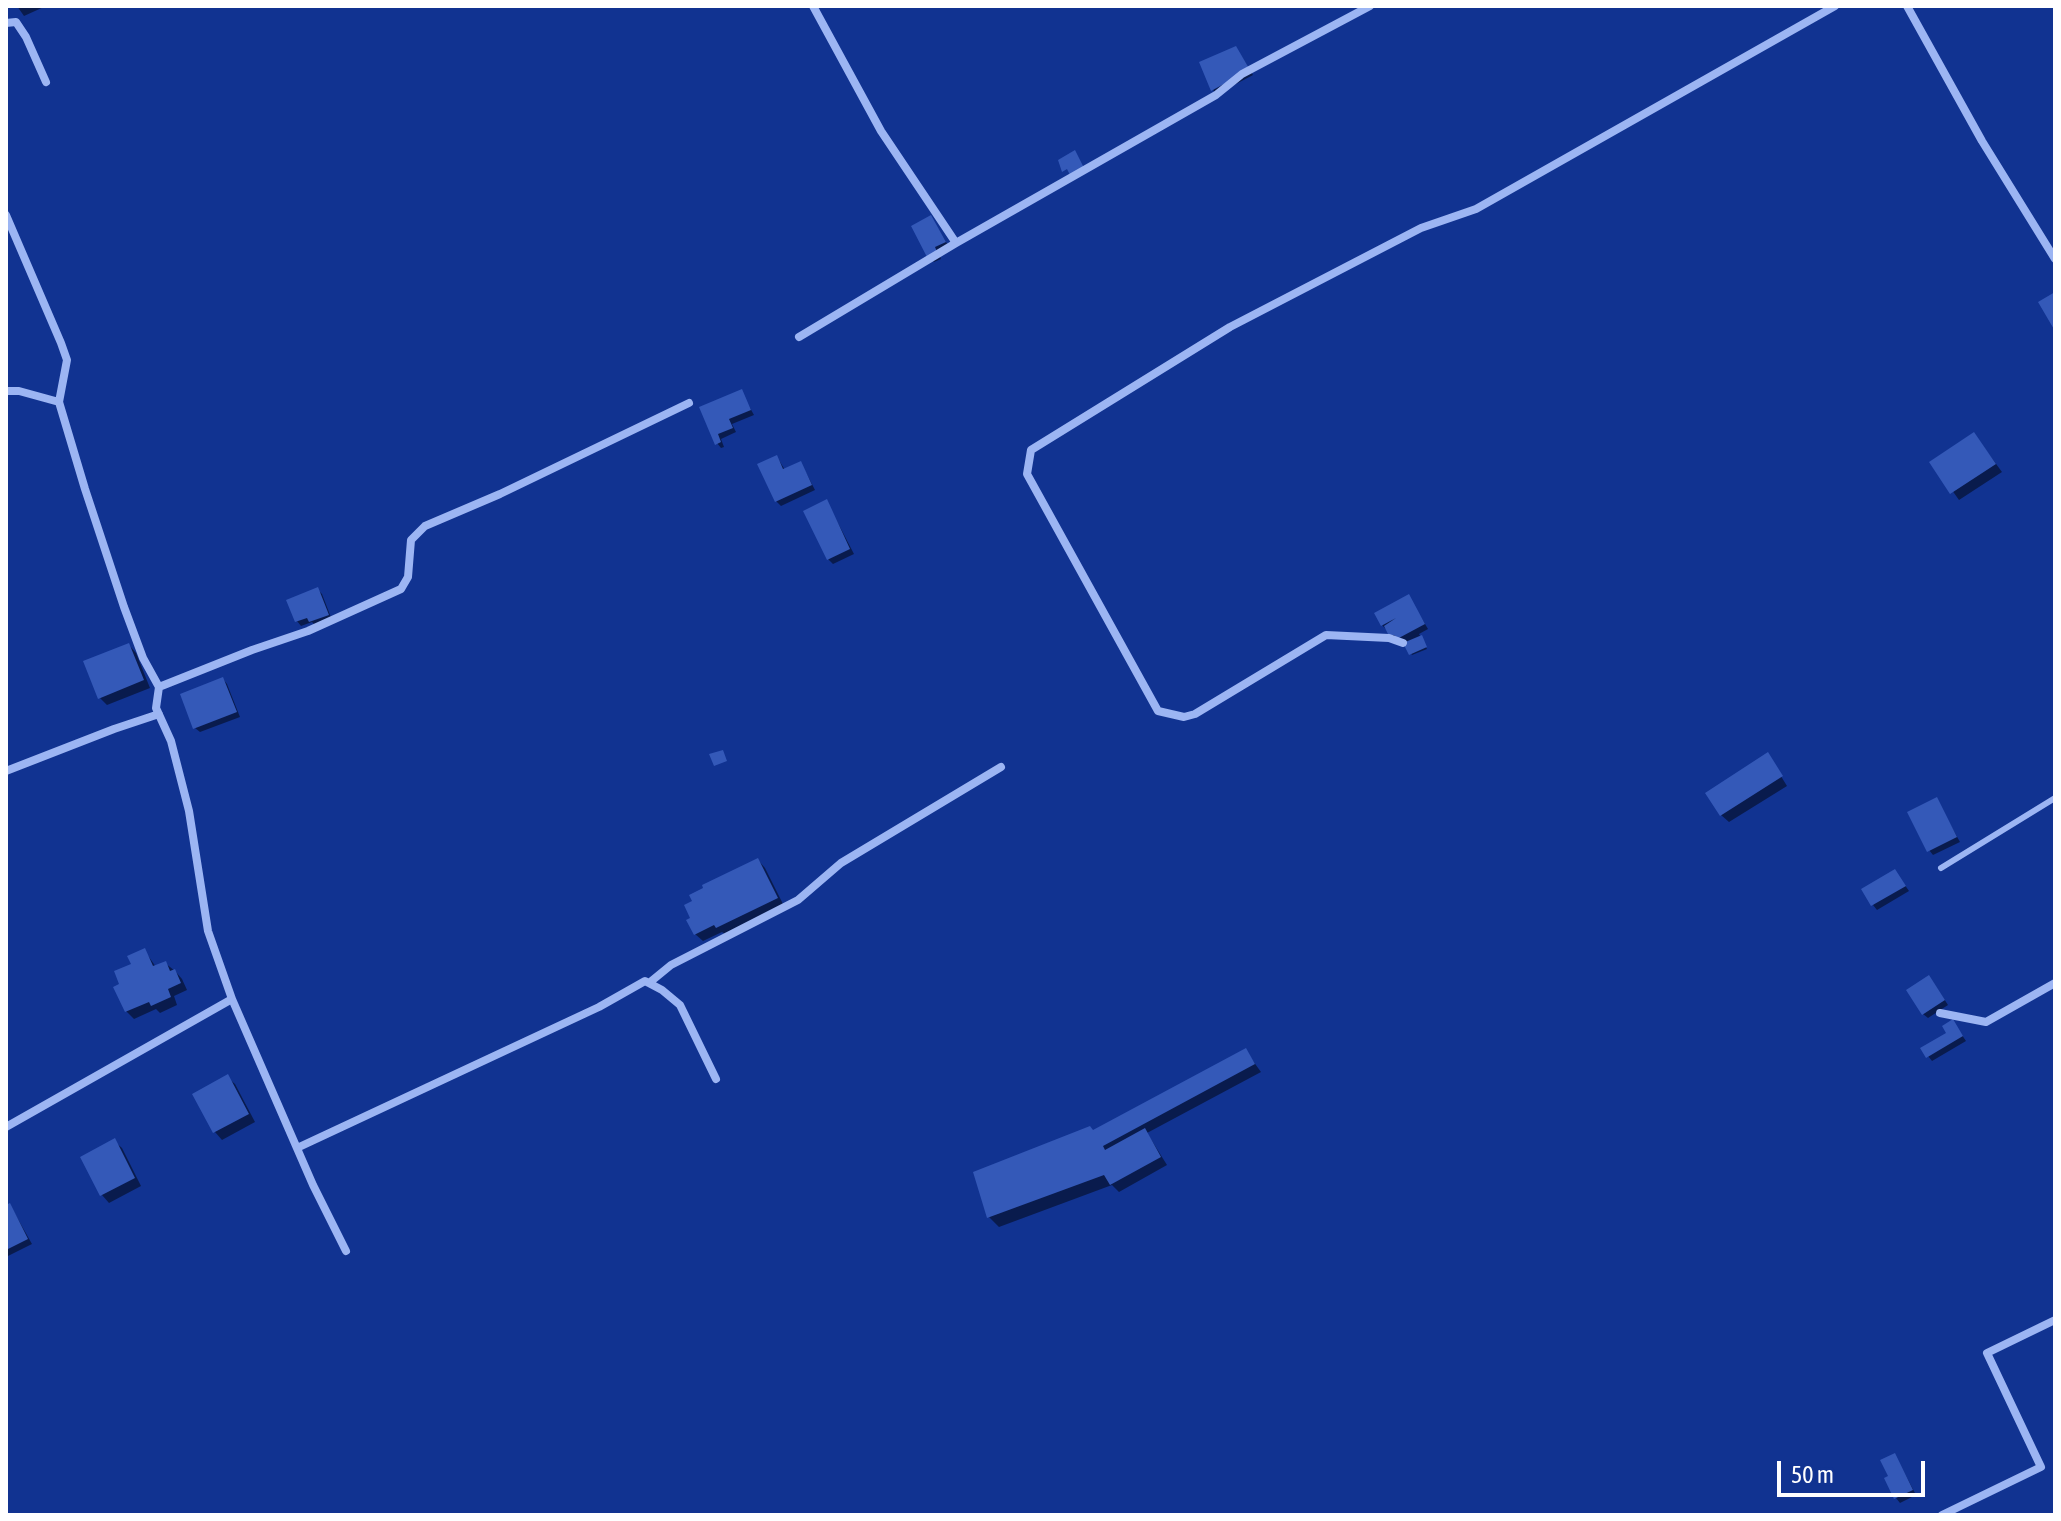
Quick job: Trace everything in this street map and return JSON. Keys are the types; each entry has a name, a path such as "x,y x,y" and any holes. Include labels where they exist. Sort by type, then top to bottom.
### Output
{"street":[{"path":"813,6 881,131 956,243"},
{"path":"799,337 956,243 1216,95 1242,74 1370,6"},
{"path":"1403,643 1389,638 1326,635 1195,714 1184,717 1158,711 1027,474 1031,450 1230,327 1421,228 1476,209 1835,6"},
{"path":"1907,6 1982,141 2055,259"},
{"path":"6,23 16,22 46,82"},
{"path":"6,215 67,360 59,402 129,620 143,658 159,687 156,708 171,741 189,811 208,931 232,999 346,1251"},
{"path":"6,391 19,391 59,402"},
{"path":"159,687 308,631 401,589 408,577 411,540 425,526 500,494 689,403"},
{"path":"6,771 159,714"},
{"path":"649,983 671,965 798,900 841,863 1001,767"},
{"path":"297,1148 599,1007 645,981 680,1005 716,1079"},
{"path":"1940,1013 1986,1022 2055,983"},
{"path":"6,1127 232,999"},
{"path":"1942,1515 2041,1467 1987,1353 2055,1320"}],"lane":[{"path":"1941,868 2055,798"}],"building":[{"path":"1236,46 1250,70 1211,91 1199,62"},
{"path":"1075,150 1084,168 1070,175 1067,169 1062,172 1058,160"},
{"path":"931,215 946,242 935,247 938,254 928,259 911,226"},
{"path":"2055,292 2055,331 2038,302"},
{"path":"742,389 751,410 729,419 733,428 718,434 721,442 715,445 699,407"},
{"path":"1974,432 1996,464 1950,494 1929,462"},
{"path":"777,455 783,469 801,461 812,485 775,502 757,464"},
{"path":"827,499 850,549 827,560 803,511"},
{"path":"318,587 329,615 309,622 307,618 295,622 286,600"},
{"path":"1409,594 1425,624 1397,639 1394,635 1389,636 1384,626 1396,618 1381,626 1374,613"},
{"path":"1422,635 1427,647 1409,655 1403,643"},
{"path":"129,643 144,680 98,699 83,661"},
{"path":"223,677 237,712 193,729 180,694"},
{"path":"723,750 727,761 714,766 709,754"},
{"path":"1768,752 1783,776 1720,816 1705,793"},
{"path":"1937,797 1957,837 1927,852 1907,812"},
{"path":"758,858 778,898 716,928 714,925 694,935 686,920 690,918 684,905 692,901 689,895 703,888 702,885"},
{"path":"1895,869 1906,886 1871,906 1861,889"},
{"path":"145,948 153,966 166,961 170,971 175,969 181,983 168,989 171,997 125,1012 113,987 119,984 114,971 131,964 127,956"},
{"path":"1929,975 1945,1000 1922,1015 1906,990"},
{"path":"1953,1019 1963,1036 1926,1058 1920,1048 1946,1033 1942,1026"},
{"path":"1246,1048 1255,1064 1103,1146 1105,1150 1145,1128 1161,1157 1110,1185 1104,1175 987,1218 973,1172 1090,1126 1093,1130"},
{"path":"228,1074 249,1114 213,1133 192,1094"},
{"path":"115,1138 135,1178 100,1196 80,1157"},
{"path":"10,1203 28,1239 6,1250 6,1205"},
{"path":"1895,1453 1913,1490 1894,1499 1880,1460"}]}
